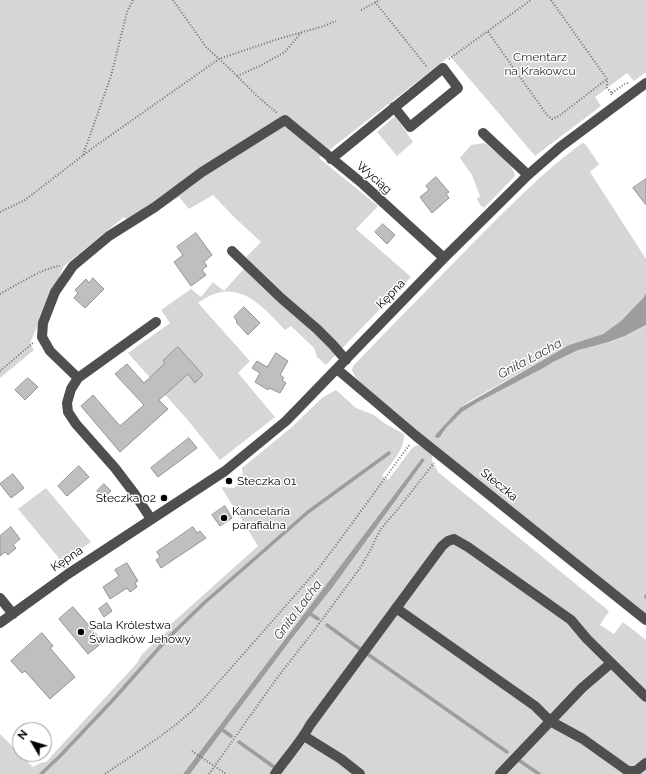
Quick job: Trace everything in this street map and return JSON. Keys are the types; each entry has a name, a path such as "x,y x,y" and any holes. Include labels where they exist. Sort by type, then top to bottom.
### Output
{"street":[{"path":"331,158 394,107 443,68 458,88 410,127 394,107"},
{"name":"Kępna","path":"0,623 68,574 225,471 286,420 444,258 528,175 560,147 646,83"},
{"path":"78,378 50,351 42,337 43,323 55,292 73,266 109,236 155,207 202,172 285,120"},
{"name":"Wyciąg","path":"285,120 363,184 444,258"},
{"path":"483,133 528,175"},
{"path":"232,251 281,298 317,329 346,360"},
{"path":"151,519 115,468 68,412 67,403 71,389 78,378 156,322"},
{"name":"Steczka","path":"337,369 416,436 646,620"},
{"path":"275,774 442,546 448,541 454,539 468,547 571,620 587,639 646,697"},
{"path":"0,598 13,614"},
{"path":"396,608 535,706 550,721 583,739 628,771 636,771 646,763"},
{"path":"500,774 582,688 611,662"},
{"path":"304,736 360,774"}],"path":[{"path":"83,156 111,76 127,12 133,0"},
{"path":"174,0 206,47 256,95 285,120"},
{"path":"361,10 380,0"},
{"path":"443,68 446,62 531,0"},
{"path":"551,0 607,79 607,88 612,93 611,95"},
{"path":"375,2 430,71"},
{"path":"0,212 25,200 83,156 219,59 236,52 324,26 336,21"},
{"path":"237,76 260,66 285,52 302,32"},
{"path":"488,32 547,115 552,119 559,116 607,79"},
{"path":"0,294 55,266 73,266"},
{"path":"0,371 35,342 43,339"},
{"path":"105,774 169,730 189,714 202,700 318,569 416,436"},
{"path":"209,774 277,678 360,568 380,530 440,454"},
{"path":"192,751 226,774"}],"green space":[{"name":"Cmentarz na Krakowcu","path":"0,0 646,0 646,72 634,81 627,73 595,97 601,106 535,156 450,56 319,158 378,206 356,229 411,277 326,365 317,357 314,348 291,326 285,330 266,310 246,296 235,292 224,292 211,295 198,303 250,361 238,373 275,417 220,460 186,418 128,353 170,323 161,310 191,289 201,297 213,282 224,291 250,262 246,257 261,242 213,195 189,209 179,197 133,226 124,217 64,266 30,343 34,350 0,378"},
{"path":"395,116 413,142 397,156 377,132"},
{"path":"485,143 507,162 514,171 515,176 484,208 477,199 480,196 472,175 460,158 471,145"},
{"path":"582,143 585,144 599,164 590,172 646,259 646,293 621,321 603,334 569,345 470,401 460,408 438,432 442,435 449,424 472,405 567,354 615,340 646,325 646,616 376,398 356,378 352,370 353,366 368,350 500,216 540,178"},
{"path":"336,390 356,408 374,415 384,423 404,434 404,440 400,451 382,476 388,480 412,448 417,445 421,446 432,455 432,461 438,472 609,611 600,625 614,634 623,622 646,640 646,774 190,774 293,637 332,588 425,460 422,458 183,774 0,774 0,734 12,746 12,762 28,762 33,767 40,763 52,762 52,755 137,663 142,654 171,628 171,624 258,546 221,487 234,488 243,480 242,468 292,427 323,397"},
{"path":"46,488 91,542 62,562 18,509"}],"shaded area":[{"name":"Gniła Łacha","path":"646,293 646,325 625,336 609,342 578,350 478,402 462,412 446,428 440,437 436,438 435,436 438,432 460,408 569,345 603,334 621,321"},
{"name":"Gniła Łacha","path":"422,458 425,460 332,588 293,637 190,774 183,774"}],"building":[{"path":"436,177 449,192 446,194 449,198 432,213 420,197 429,190 426,186"},
{"path":"646,179 646,205 633,188"},
{"path":"383,224 395,235 387,244 375,232"},
{"path":"196,233 212,255 204,262 207,266 202,270 206,275 191,286 174,262 183,255 177,247"},
{"path":"93,278 104,289 85,308 74,298 78,293 75,290 86,279 89,283"},
{"path":"244,307 260,323 248,335 236,322 237,321 234,317"},
{"path":"178,347 203,375 195,383 188,374 159,400 168,409 120,452 81,406 93,395 120,426 144,405 115,374 127,364 144,383 165,363 163,361"},
{"path":"276,353 288,361 280,375 284,378 282,380 286,383 280,393 269,388 268,390 255,382 260,373 252,368 257,361 267,367"},
{"path":"28,378 38,387 25,400 15,390"},
{"path":"189,438 197,448 158,477 151,468"},
{"path":"79,466 89,477 67,496 58,486"},
{"path":"13,474 24,488 11,498 0,484"},
{"path":"104,484 111,491 103,498 97,491"},
{"name":"Kancelaria parafialna","path":"225,506 232,518 220,526 212,515"},
{"path":"11,527 20,539 13,545 16,548 8,555 5,552 0,556 0,536"},
{"path":"193,527 197,533 200,531 206,538 161,568 156,560 160,557 157,552"},
{"path":"127,563 138,581 135,583 137,587 130,592 127,588 110,599 103,587 119,576 115,570"},
{"path":"107,603 112,611 104,617 99,609"},
{"name":"Sala Królestwa Świadków Jehowy","path":"73,607 103,642 88,654 59,619"},
{"path":"42,633 53,646 50,648 75,677 50,699 25,671 22,673 11,661"}],"waterway":[{"path":"41,774 112,701 167,639 203,604 308,512 389,453"},
{"path":"309,613 318,619"},
{"path":"327,625 360,649"},
{"path":"369,655 507,752"},
{"path":"221,729 231,736"},
{"path":"239,742 274,767"},
{"path":"520,761 539,774"}],"place":[{"name":"Steczka 01","path":"229,481"},
{"name":"Steczka 02","path":"164,498"},
{"name":"Kancelaria parafialna","path":"224,518"},
{"name":"Sala Królestwa Świadków Jehowy","path":"81,632"}]}
